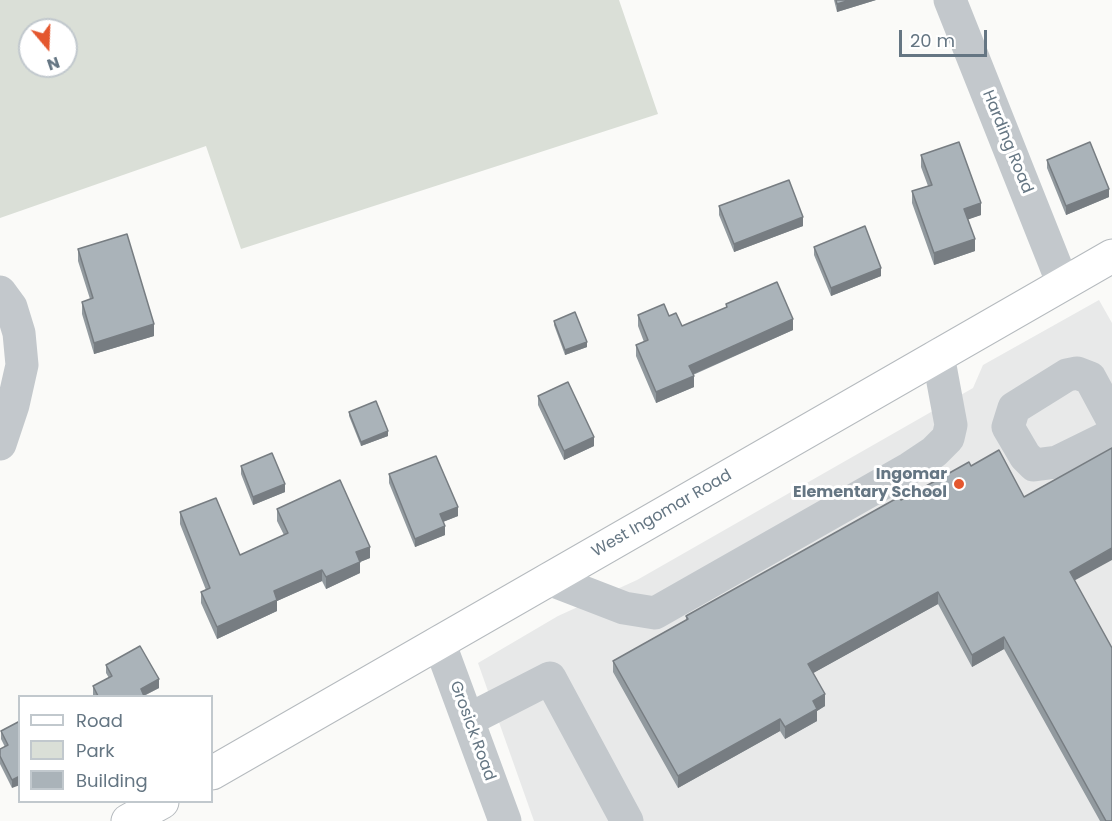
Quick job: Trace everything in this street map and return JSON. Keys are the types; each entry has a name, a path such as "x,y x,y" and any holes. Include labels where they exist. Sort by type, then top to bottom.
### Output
{"main road":[{"name":"West Ingomar Road","path":"213,772 1112,256"},
{"path":"128,821 159,803"}],"street":[{"name":"Harding Road","path":"950,0 1063,284"},
{"path":"0,292 11,307 20,333 22,365 14,405 0,444"},
{"path":"549,579 624,608 656,613 900,474 934,452 948,438 951,425 938,356"},
{"path":"1112,419 1090,378 1077,373 1067,375 1014,408 1008,427 1025,456 1034,465 1058,462 1112,435"},
{"name":"Grosick Road","path":"440,642 505,821"},
{"path":"468,720 550,678 627,821"}],"shaded area":[{"name":"Ingomar Elementary School","path":"1099,300 1112,323 1112,821 534,821 478,663 558,616 637,580 973,388 983,365"}],"green space":[{"path":"0,0 619,0 658,114 241,249 206,146 0,218"}],"building":[{"path":"836,0 850,0 837,4"},
{"path":"959,142 981,203 964,209 975,239 934,253 912,191 932,185 921,155"},
{"path":"1090,142 1109,189 1066,206 1047,160"},
{"path":"789,180 803,217 734,244 719,206"},
{"path":"865,226 881,268 831,288 814,247"},
{"path":"127,234 154,324 94,343 82,302 93,298 78,249"},
{"path":"777,282 793,319 689,366 694,376 656,392 636,345 648,340 638,315 664,304 669,316 676,313 682,326"},
{"path":"575,312 587,342 565,350 554,321"},
{"path":"568,382 594,437 564,451 538,396"},
{"path":"376,401 388,431 361,442 349,412"},
{"path":"1112,448 1112,548 1070,572 1112,648 1112,821 1106,821 1004,637 972,655 938,592 808,664 825,694 813,701 817,709 785,727 780,719 678,776 613,661 688,619 686,616 899,497 901,500 969,462 971,466 999,450 1024,497"},
{"path":"272,453 285,484 253,497 241,466"},
{"path":"436,456 458,507 440,514 445,526 415,539 389,474"},
{"path":"340,480 370,547 356,552 360,562 326,577 322,570 274,591 277,600 217,627 201,592 210,588 180,512 216,498 240,555 288,533 277,509"},
{"path":"140,646 159,679 141,689 144,695 98,695 93,686 112,676 106,665"},
{"path":"18,722 18,777 12,780 0,756 0,749 8,745 1,731"}],"place":[{"name":"Ingomar Elementary School","path":"959,484"}]}
